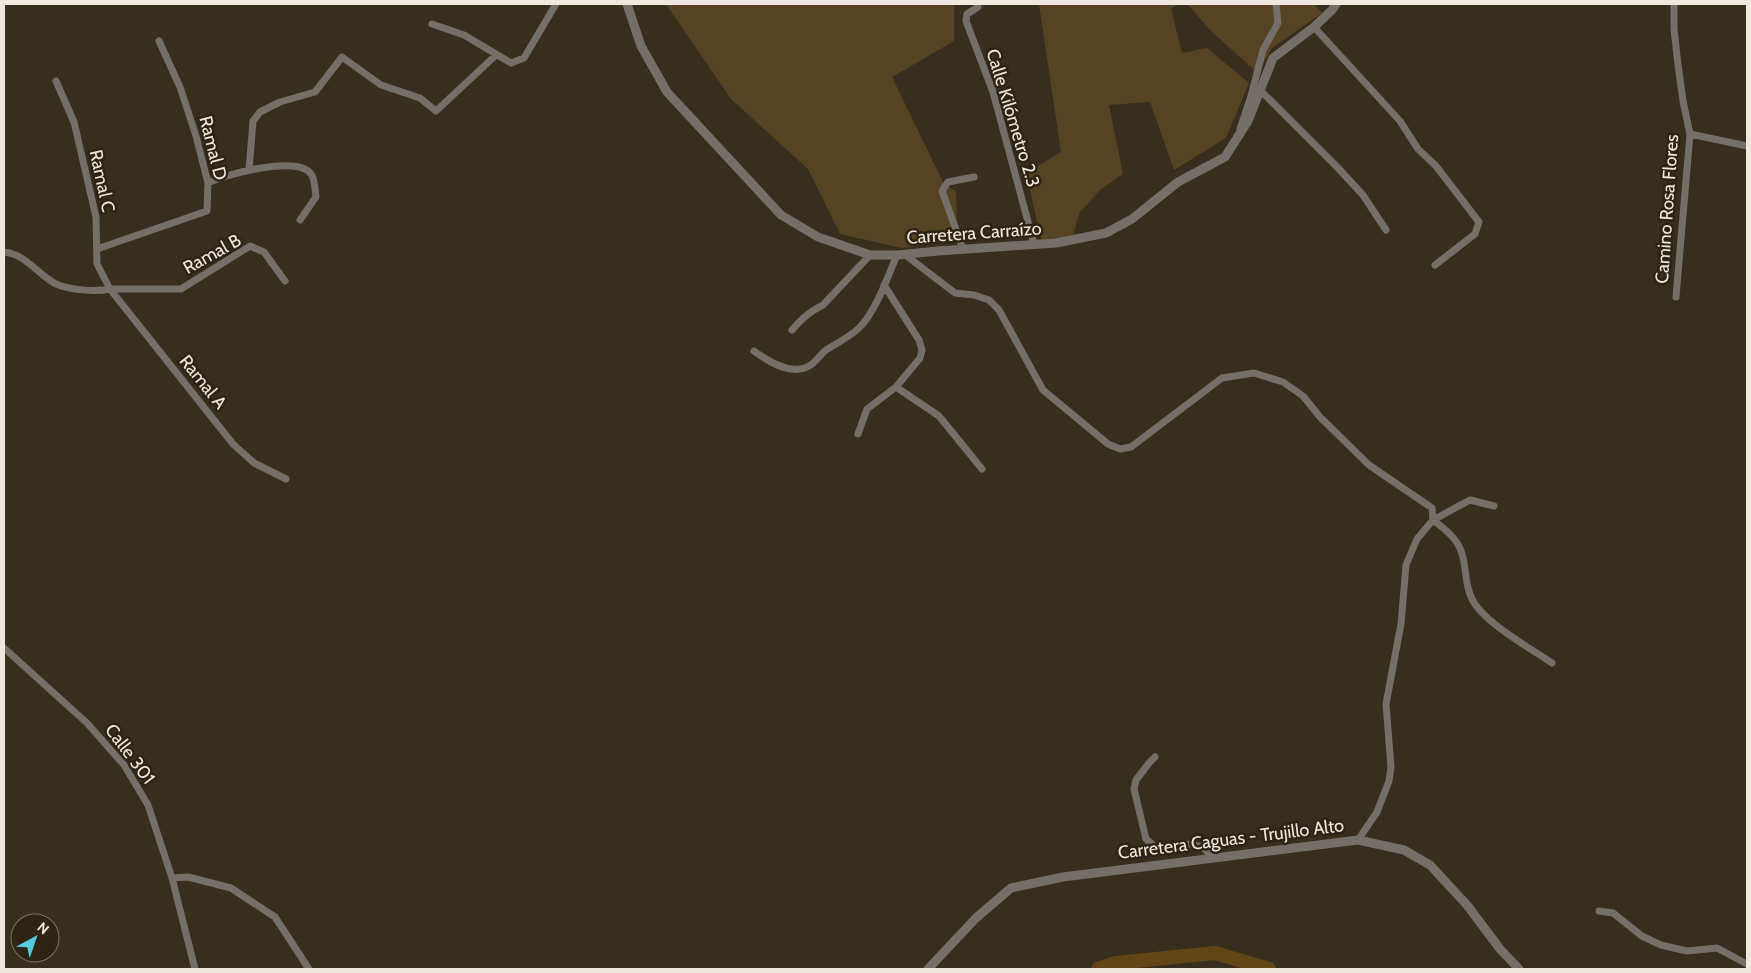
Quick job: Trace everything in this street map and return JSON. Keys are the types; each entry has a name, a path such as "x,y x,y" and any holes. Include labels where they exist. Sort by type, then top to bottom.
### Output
{"street":[{"path":"432,24 464,35 511,63 524,58 556,4"},
{"name":"Carretera Carraízo","path":"627,4 641,46 667,92 780,215 818,237 870,255 900,255 1056,243 1106,233 1132,219 1178,182 1225,157 1248,121 1273,58 1314,27 1336,4"},
{"path":"1236,139 1251,96 1263,50 1278,23 1276,4"},
{"name":"Camino Rosa Flores","path":"1674,4 1674,29 1678,65 1690,134 1676,297"},
{"name":"Calle Kilómetro 2.3","path":"978,7 967,14 966,21 993,92 1034,244"},
{"path":"1314,27 1400,121 1418,149 1436,166 1479,222 1475,234 1435,265"},
{"name":"Ramal D","path":"97,248 207,211 208,183 196,136 180,86 159,41"},
{"path":"248,170 253,121 260,112 280,102 316,92 342,57 382,85 420,98 436,111 496,55"},
{"name":"Ramal C","path":"56,80 74,122 96,217 97,264 110,289"},
{"path":"1260,90 1363,195 1386,230"},
{"path":"1690,134 1747,146"},
{"path":"208,183 248,170 292,165 304,167 312,175 316,197 300,220"},
{"path":"963,249 942,191 948,182 974,177"},
{"name":"Ramal B","path":"110,289 181,289 250,246 264,252 285,281"},
{"path":"4,252 24,260 55,284 101,291 110,289"},
{"path":"792,330 801,319 824,304 870,255"},
{"path":"754,351 780,368 803,369 808,366 823,352 857,330 866,319 900,255 955,293 974,295 989,300 999,310 1043,390 1108,444 1120,449 1131,447 1222,378 1254,373 1282,382 1302,396 1320,417 1369,465 1432,508 1433,520 1444,528 1461,550 1466,584 1472,600 1481,612 1502,629 1552,663"},
{"path":"858,434 867,409 896,387 920,358 922,350 919,340 884,285"},
{"name":"Ramal A","path":"110,289 233,444 254,463 286,479"},
{"path":"896,387 939,416 982,469"},
{"path":"1358,840 1377,812 1389,781 1391,767 1386,704 1401,624 1406,565 1417,539 1433,520 1470,500 1494,506"},
{"name":"Calle 301","path":"4,648 87,723 124,765 148,804 172,878 195,969"},
{"path":"1155,757 1136,780 1134,789 1146,839 1154,846 1190,844 1202,846 1214,858"},
{"name":"Carretera Caguas - Trujillo Alto","path":"928,969 976,918 1011,888 1063,878 1358,840 1404,850 1430,865 1467,905 1500,949 1519,969"},
{"path":"172,878 188,877 231,888 276,918 309,969"},
{"path":"1599,911 1613,913 1642,936 1661,945 1687,951 1717,948 1747,964"}],"shaded area":[{"path":"666,4 954,4 954,41 892,77 945,186 956,191 957,222 951,241 902,248 840,234 808,169 731,99"},
{"path":"1039,4 1179,4 1171,9 1182,53 1207,48 1249,83 1226,138 1174,170 1150,102 1109,105 1123,174 1100,190 1080,212 1073,235 1042,242 1026,173 1061,152"},
{"path":"1187,4 1314,4 1322,13 1272,48 1258,73 1213,33"}],"waterway":[{"path":"1098,969 1116,963 1215,953 1269,969"}]}
